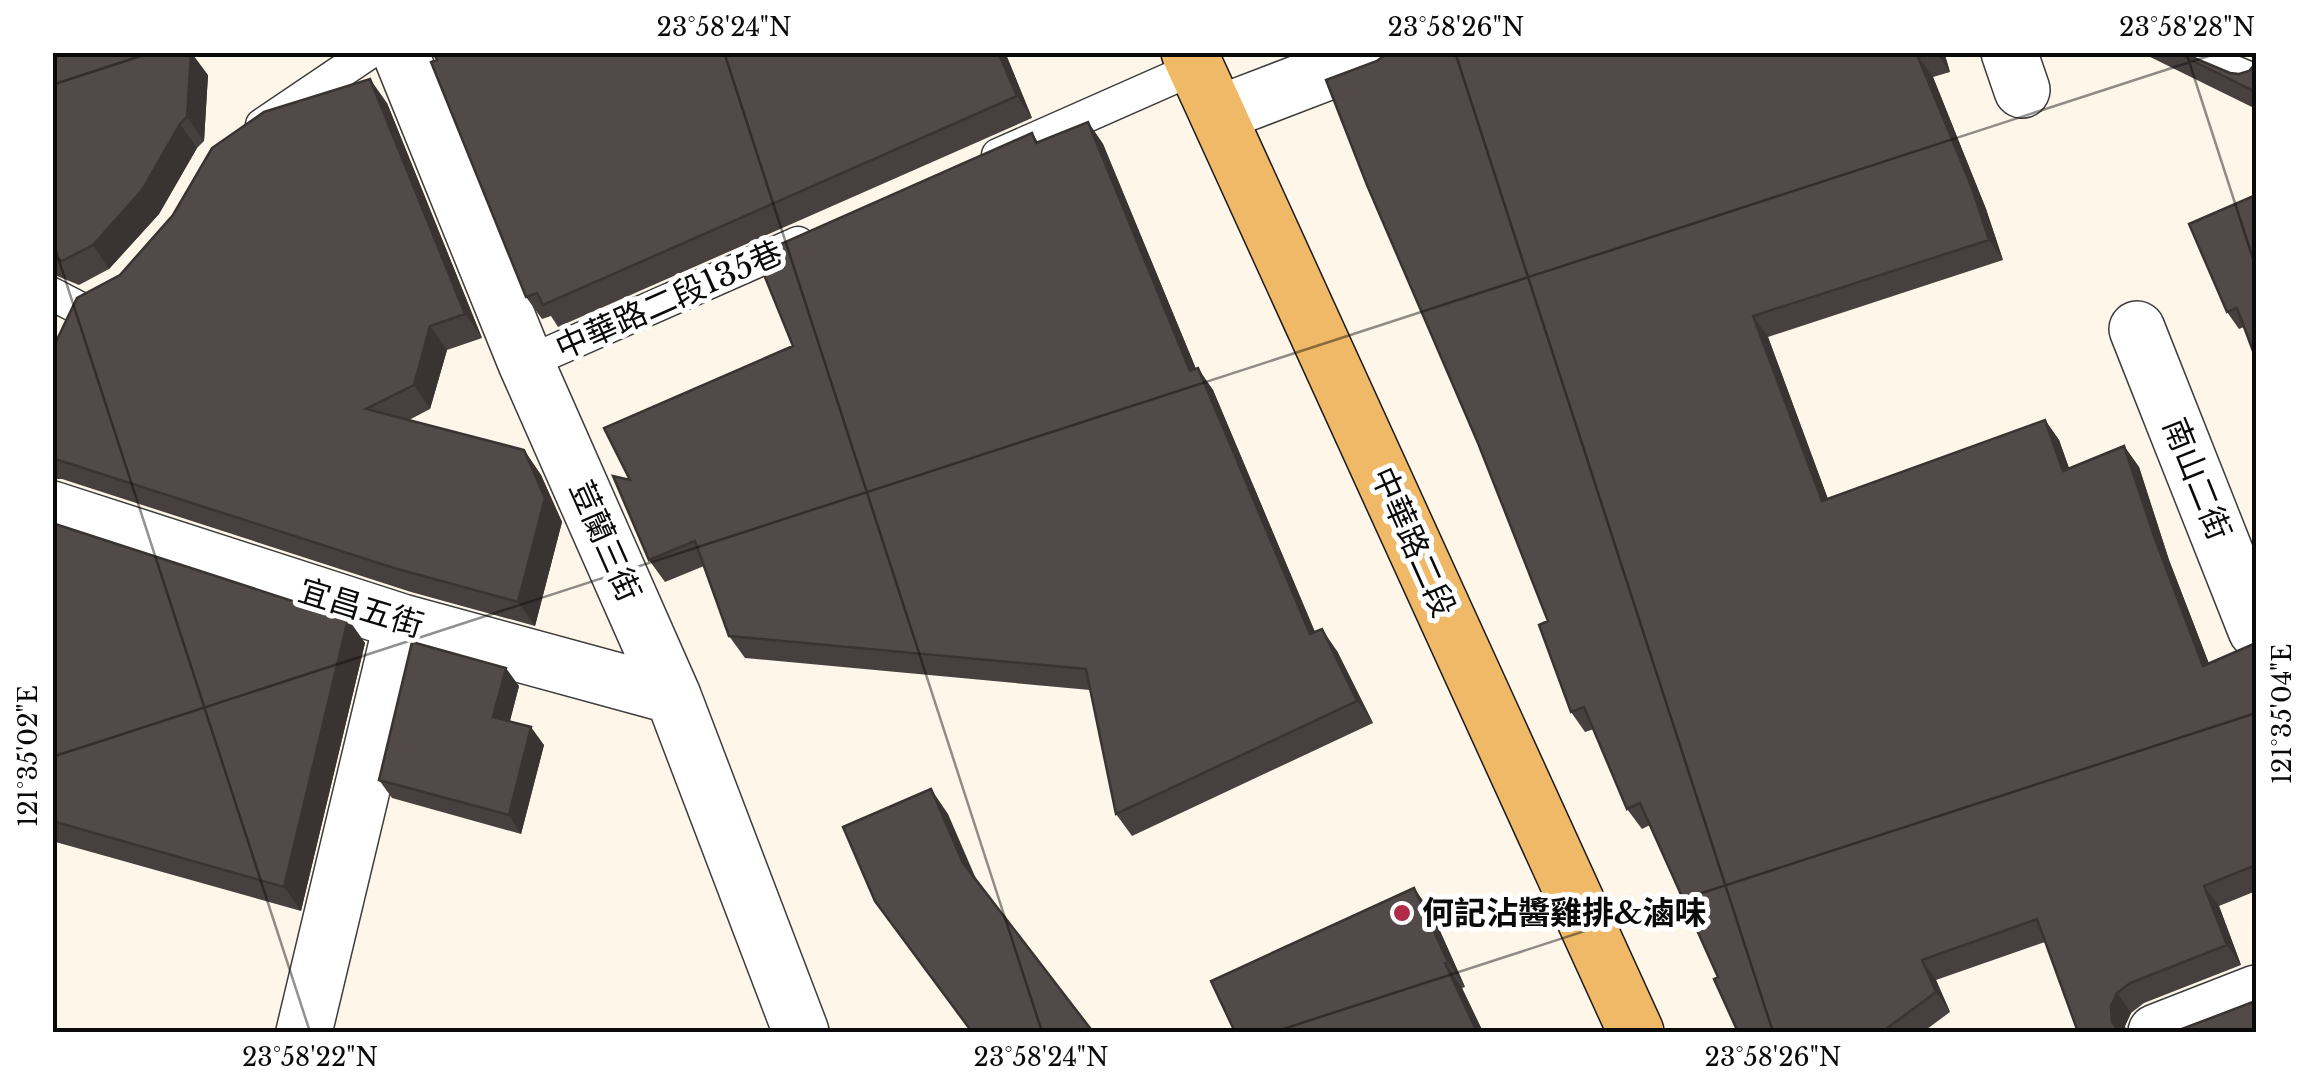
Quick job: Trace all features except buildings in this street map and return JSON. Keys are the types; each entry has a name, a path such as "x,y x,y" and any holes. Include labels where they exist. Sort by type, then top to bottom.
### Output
{"main road":[{"name":"中華路二段","path":"1201,78 1636,1032"}],"street":[{"name":"荳蘭三街","path":"400,52 526,362 673,696 801,1032"},
{"path":"1201,78 1380,52"},
{"name":"南山二街","path":"2138,329 2256,630"},
{"name":"宜昌五街","path":"52,509 402,622 673,696"},
{"path":"304,1032 402,622"},
{"path":"2156,1032 2256,993"}],"lane":[{"path":"245,137 370,52"},
{"path":"2186,52 2256,81"},
{"path":"978,163 1201,78"},
{"name":"中華路二段135巷","path":"526,362 834,227"}],"place":[{"name":"何記沾醬雞排&滷味","path":"1402,913"}]}
